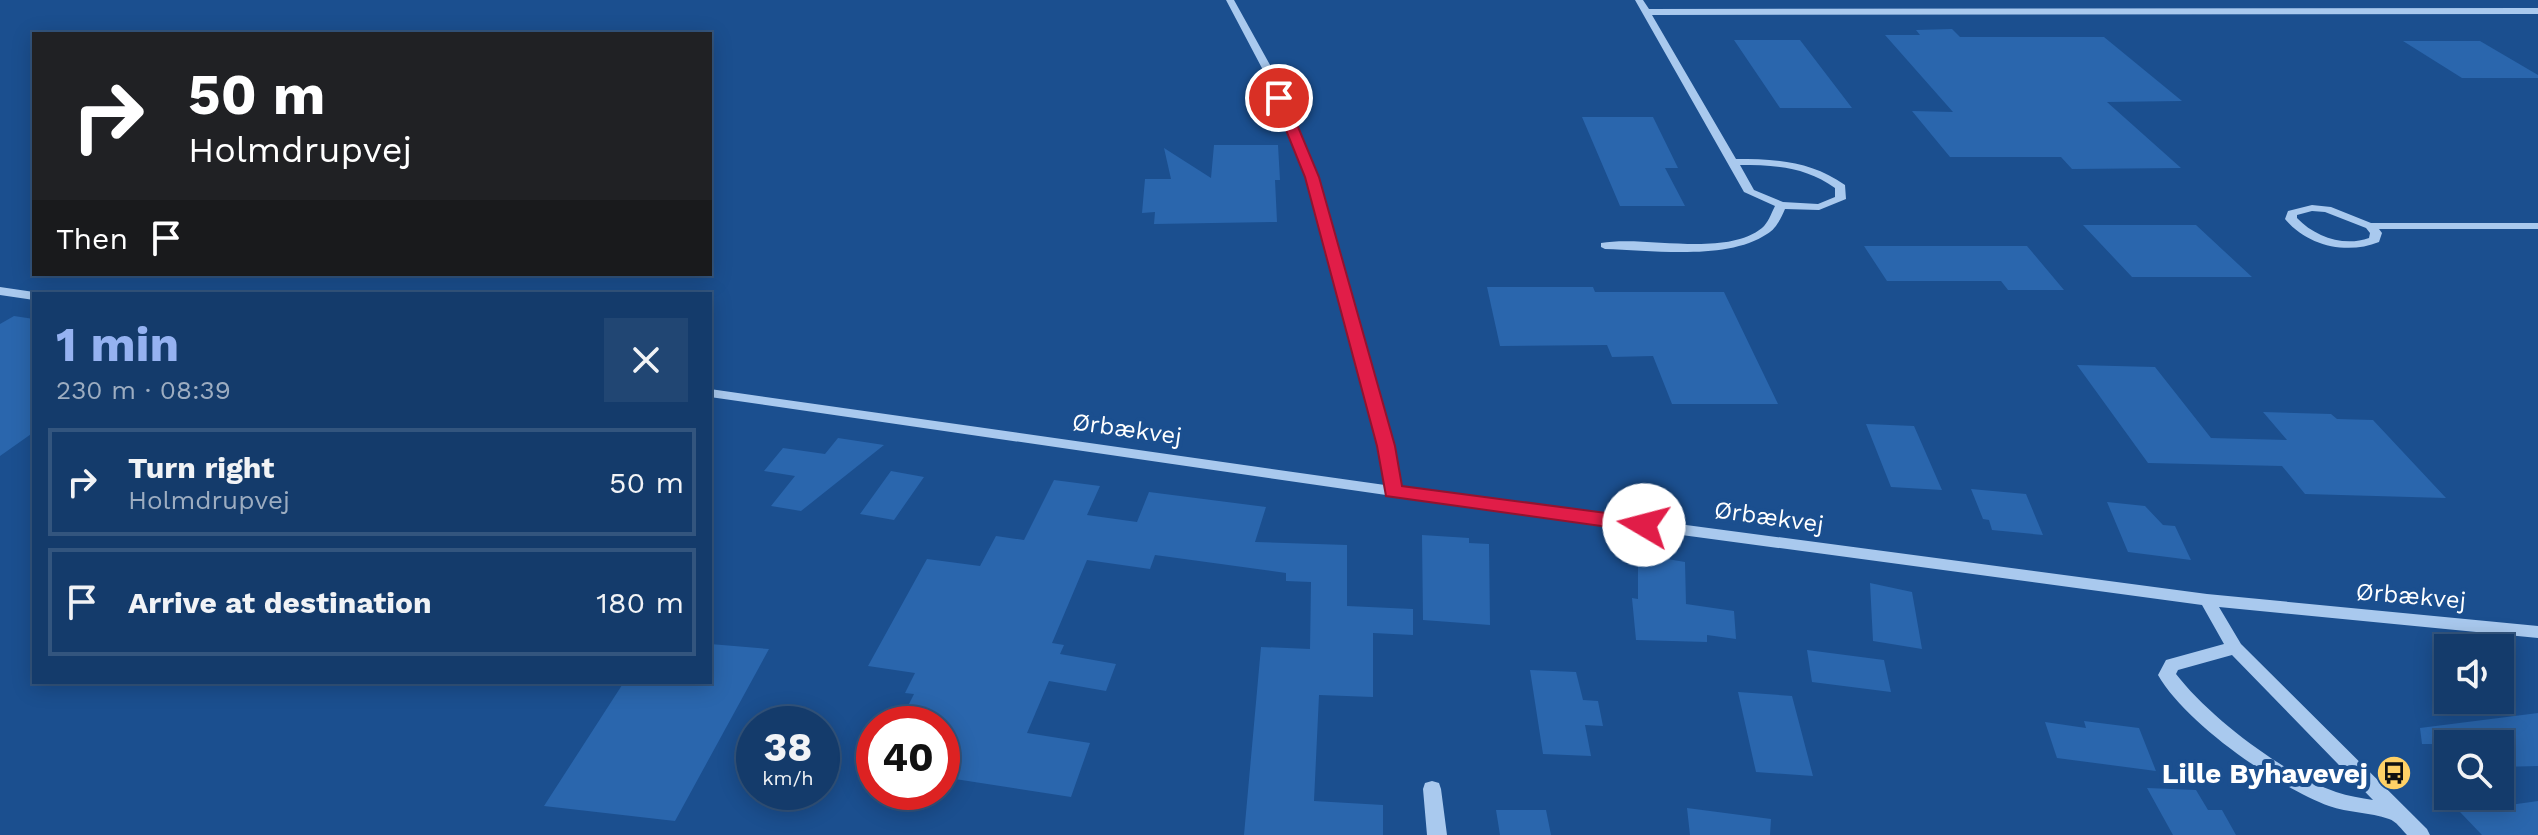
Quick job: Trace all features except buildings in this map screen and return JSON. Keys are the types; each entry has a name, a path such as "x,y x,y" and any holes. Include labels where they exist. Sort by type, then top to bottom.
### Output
{"street":[{"path":"1230,0 1269,72 1312,177 1386,446 1393,491"},
{"path":"1639,0 1731,162 1750,192 1781,205 1819,207 1840,199 1841,187 1823,173 1800,165 1731,162"},
{"path":"1646,12 2538,11"},
{"path":"1605,245 1718,245 1751,240 1768,229 1781,205"},
{"path":"2370,226 2376,233 2375,240 2356,245 2315,236 2296,226 2291,219 2292,213 2299,209 2327,209 2370,226 2538,226"},
{"path":"0,291 32,296"},
{"name":"Ørbækvej","path":"712,393 1393,491 2207,600 2538,632"},
{"path":"2207,600 2235,648 2420,835"},
{"path":"2235,648 2172,665 2167,675 2179,694 2282,773 2334,800 2396,812"},
{"path":"1432,789 1437,835"}],"place":[{"name":"Lille Byhavevej","path":"2394,773"}],"route":[{"path":"1279,98 1312,177 1386,446 1393,491 1644,525"}]}
